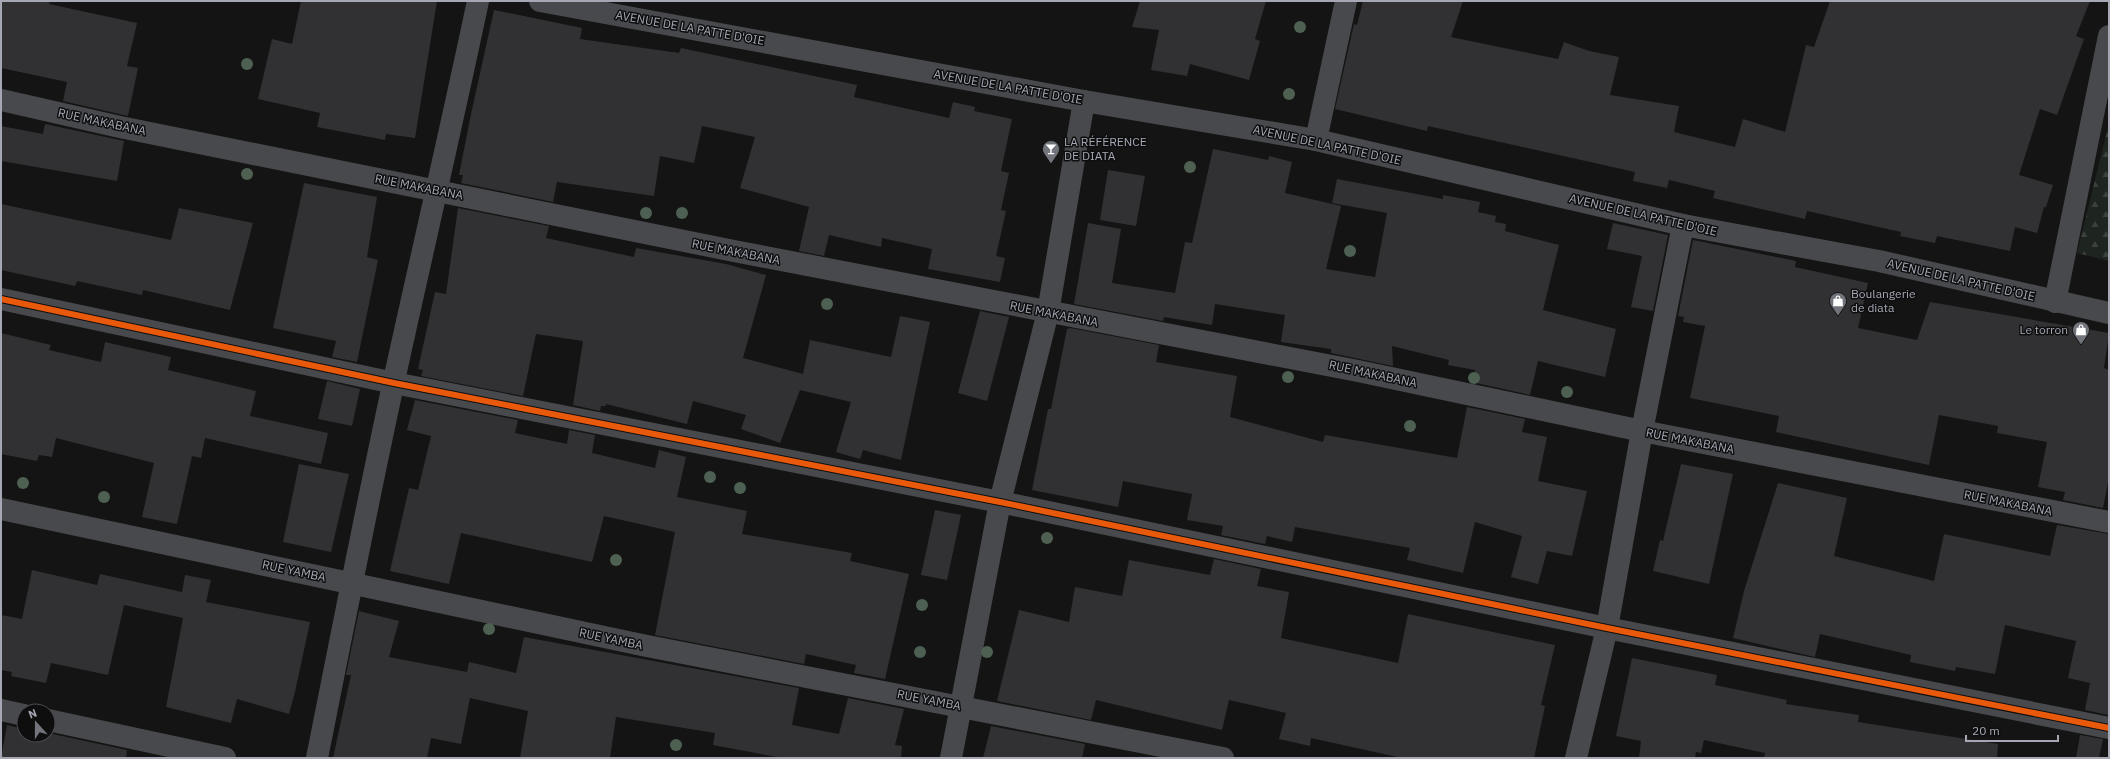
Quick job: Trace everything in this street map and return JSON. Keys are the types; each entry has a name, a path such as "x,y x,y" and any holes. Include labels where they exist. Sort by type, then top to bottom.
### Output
{"street":[{"path":"317,758 351,583 394,383 438,190 478,1"},
{"name":"AVENUE DE LA PATTE D'OIE","path":"540,1 1084,101 1316,140 1682,225 1879,261 2109,313"},
{"path":"1316,140 1346,1"},
{"path":"2055,302 2109,36"},
{"name":"RUE MAKABANA","path":"1,100 120,127 438,190 742,253 1358,371 1642,431 2109,522"},
{"path":"952,758 1000,502 1048,312 1084,101"},
{"path":"1576,758 1607,628 1642,431 1682,225"},
{"path":"1,299 394,383 1000,502 1607,628 2109,728"},
{"name":"RUE YAMBA","path":"1,509 642,645 1223,758"},
{"path":"1,710 16,713"},
{"path":"56,722 225,758"}],"green space":[{"path":"2109,123 2109,261 2077,253"}],"building":[{"path":"1,1 50,1 49,4 137,23 127,66 138,68 128,116 63,101 67,82 1,68"},
{"path":"301,1 437,1 415,138 386,134 385,140 317,127 320,113 258,99 272,39 292,44"},
{"path":"1140,1 1266,1 1255,39 1260,41 1249,80 1190,64 1187,76 1151,70 1159,30 1132,27"},
{"path":"1363,1 1463,1 1451,37 1558,59 1564,42 1589,51 1619,57 1610,95 1679,106 1674,132 1735,147 1743,119 1785,132 1806,45 1814,47 1830,1 2090,1 2076,36 2084,39 2057,115 2040,109 2019,175 2053,185 2046,207 2044,207 2037,233 2015,227 2010,251 1937,236 1935,243 1900,236 1901,232 1807,211 1805,219 1713,198 1715,191 1669,180 1667,188 1633,181 1635,172 1428,126 1427,131 1335,109 1354,24 1357,25"},
{"path":"494,10 582,28 580,39 679,53 681,48 857,85 854,97 949,118 953,102 975,107 974,111 1012,119 1001,171 1009,173 1001,210 1006,211 996,256 1005,258 1000,282 928,269 932,249 882,238 881,247 829,235 824,256 799,251 809,207 740,188 755,137 702,126 694,163 660,156 654,196 557,182 553,202 461,183 463,175 459,175"},
{"path":"45,124 124,141 117,181 1,161 1,126 43,134"},
{"path":"1213,149 1268,160 1269,156 1292,162 1285,193 1341,206 1326,269 1375,277 1387,213 1332,203 1337,179 1443,199 1443,195 1480,202 1478,212 1496,216 1495,222 1506,224 1505,231 1559,245 1543,310 1616,329 1605,377 1538,361 1530,395 1472,382 1475,370 1448,365 1449,360 1392,346 1393,366 1331,353 1331,349 1281,342 1285,315 1215,304 1212,325 1164,317 1163,321 1074,304 1088,223 1121,229 1112,283 1175,293 1185,242 1192,243"},
{"path":"1108,170 1145,176 1136,226 1100,220"},
{"path":"304,183 377,197 367,257 378,260 357,362 332,357 336,341 273,328"},
{"path":"1,204 171,240 179,208 253,223 230,310 143,290 142,295 77,281 75,286 1,270"},
{"path":"458,208 549,226 546,238 634,257 636,248 726,264 766,275 743,358 803,374 810,340 891,357 900,316 930,322 901,460 863,450 860,459 836,452 851,402 800,390 780,443 741,429 746,415 693,401 687,424 606,404 606,406 601,406 600,411 573,405 583,341 536,334 523,396 421,376 423,370 418,369 435,292 446,294"},
{"path":"1613,223 1668,235 1653,311 1631,307 1642,256 1607,249"},
{"path":"1693,240 1796,261 1795,267 1868,283 1858,328 1917,340 1930,302 2109,333 2104,368 2109,370 2109,478 2103,508 2063,500 2065,492 2038,487 2047,442 1997,433 1998,426 1939,415 1929,465 1776,432 1779,416 1690,398 1705,326 1683,322 1684,317 1678,316"},
{"path":"980,311 1009,317 987,401 958,393"},
{"path":"1070,328 1159,345 1156,362 1237,376 1230,417 1323,442 1325,435 1457,458 1467,407 1525,419 1522,432 1547,437 1538,481 1587,491 1572,556 1547,551 1538,584 1511,577 1522,536 1475,522 1463,573 1407,560 1410,548 1295,527 1292,542 1267,536 1265,544 1221,535 1223,526 1187,520 1192,494 1123,481 1118,507 1032,490 1048,409 1051,409 1067,329"},
{"path":"1,333 51,345 49,350 101,362 105,342 171,357 168,370 256,391 250,416 328,433 321,464 205,438 201,458 192,456 177,524 142,517 154,463 56,438 52,457 39,455 37,461 1,454"},
{"path":"327,381 360,389 352,426 318,419"},
{"path":"415,400 518,420 515,433 567,444 569,430 595,435 592,453 655,468 659,450 686,457 677,497 747,511 742,534 852,553 850,561 909,574 885,679 854,673 856,665 806,654 804,664 655,635 675,532 604,516 592,562 461,533 449,584 390,571 409,488 418,490 431,436 407,430"},
{"path":"299,464 349,474 331,552 283,542"},
{"path":"1681,464 1733,474 1709,584 1653,571 1660,540 1663,541"},
{"path":"1778,483 1847,498 1834,556 1934,581 1944,534 2050,556 2057,525 2109,534 2108,715 2085,710 2090,683 2068,678 2076,641 2005,625 1995,674 1956,667 1955,671 1910,662 1911,655 1820,634 1815,657 1733,638 1744,591"},
{"path":"935,510 961,515 947,580 921,575"},
{"path":"1214,559 1261,569 1257,586 1289,592 1281,638 1398,663 1408,614 1555,645 1541,705 1545,706 1534,758 1402,758 1311,738 1310,746 1279,739 1286,713 1229,700 1222,730 1096,700 1091,720 997,701 1019,610 1069,622 1075,587 1122,596 1129,560 1210,575"},
{"path":"32,570 97,585 100,574 182,592 185,575 211,580 206,602 310,622 289,714 237,699 231,723 166,707 183,618 124,605 108,675 51,663 46,683 11,676 12,672 1,670 1,615 22,619"},
{"path":"359,611 399,621 389,657 467,672 469,662 516,673 524,637 799,688 792,725 839,734 848,698 904,709 895,745 902,746 901,758 782,758 713,745 715,733 616,717 610,758 520,758 528,711 470,698 461,744 431,738 427,758 333,758 351,675 346,675"},
{"path":"1632,658 1717,675 1715,685 1787,700 1786,704 1859,715 1858,722 1998,744 1997,758 1764,758 1765,753 1704,740 1701,753 1696,752 1695,758 1639,758 1641,741 1616,736"},
{"path":"7,725 16,727 16,743 56,743 56,735 127,750 126,758 1,758"},
{"path":"991,726 1085,744 1082,758 983,758"},
{"path":"2080,735 2103,739 2099,758 2076,758"}],"cycle path":[{"path":"1,299 394,383 1000,502 1607,628 2109,728"}],"place":[{"name":"LA RÉFÉRENCE DE DIATA","path":"1051,164"},
{"name":"Boulangerie de diata","path":"1838,316"},
{"name":"Le torron","path":"2081,345"}]}
